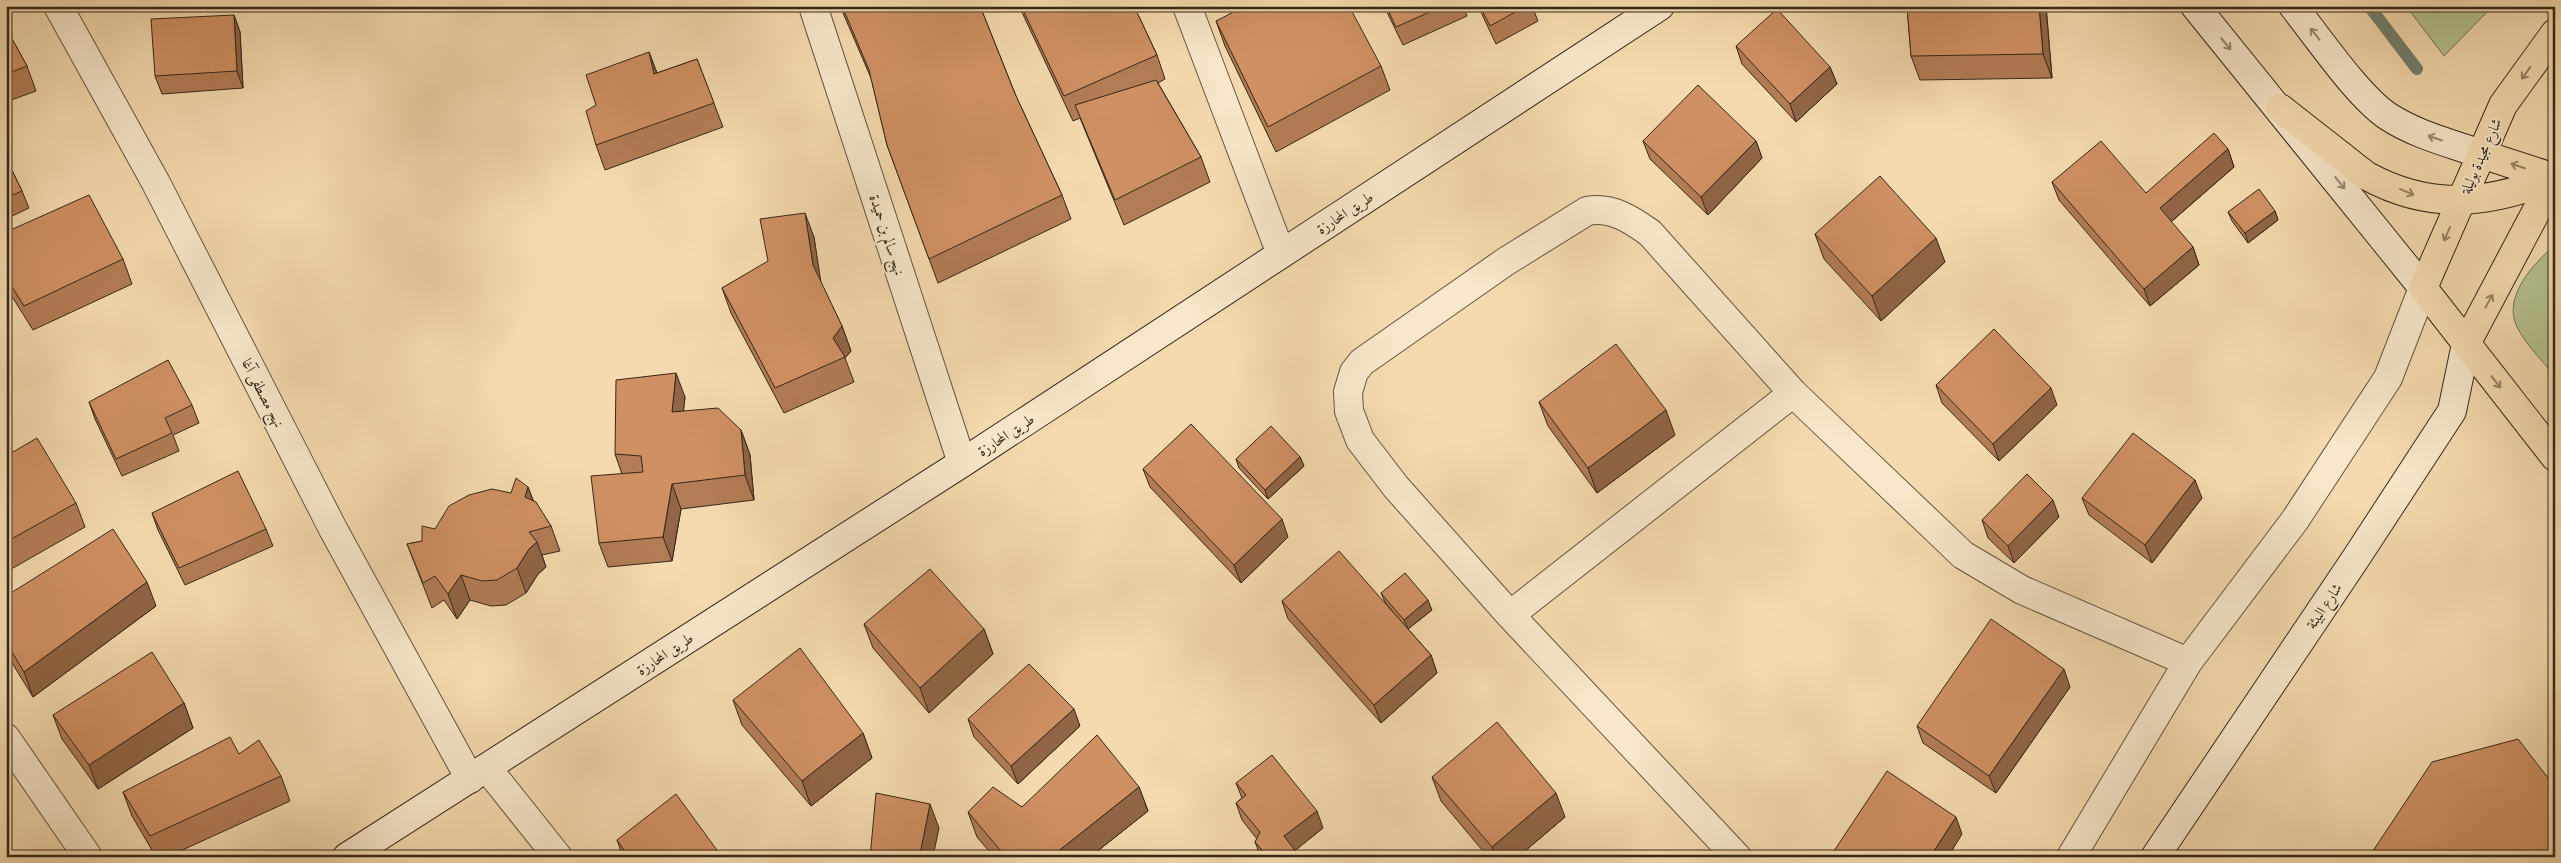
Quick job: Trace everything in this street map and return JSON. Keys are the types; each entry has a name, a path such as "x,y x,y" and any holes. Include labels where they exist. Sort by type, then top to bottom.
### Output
{"main road":[{"name":"شارع مجيدة بوليلة","path":"2423,288 2503,106 2555,33"},
{"path":"2280,108 2367,175 2417,196 2461,200 2493,198 2524,190 2554,177"},
{"path":"2481,154 2554,177"},
{"path":"2466,344 2554,177"},
{"path":"2423,288 2555,457"}],"street":[{"name":"نهج مصطفى آغا","path":"58,6 156,183 333,528 478,773 558,857"},
{"name":"نهج سالم بن حميدة","path":"813,6 962,463"},
{"path":"1187,6 1281,254"},
{"name":"طريق المحارزة","path":"347,857 962,463 1660,6"},
{"path":"2070,857 2188,662 2295,520 2388,378 2423,288 2280,108 2195,6"},
{"path":"2293,6 2361,90 2387,115 2414,131 2481,154"},
{"path":"1737,857 1510,615 1396,487 1360,440 1349,410 1348,392 1354,372 1362,362 1505,262 1587,211 1596,209 1631,219 1650,233 1793,393 1963,555 2022,590 2188,662"},
{"name":"شارع البيئة","path":"2155,857 2351,566 2452,410 2466,344"},
{"path":"1510,615 1793,393"},
{"path":"6,738 88,857"}],"green space":[{"path":"2406,6 2493,6 2444,56"},
{"path":"2555,245 2555,377 2525,340 2513,316 2514,304 2522,282 2538,261"}],"building":[{"path":"842,6 980,6 1016,96 1062,195 929,259 887,145 869,70"},
{"path":"1021,6 1134,6 1157,55 1064,96"},
{"path":"1245,6 1349,6 1381,66 1268,127 1216,21"},
{"path":"1386,6 1443,6 1396,27"},
{"path":"1480,6 1526,6 1490,26"},
{"path":"1907,6 2039,6 2043,54 1911,56"},
{"path":"1777,9 1830,67 1790,104 1736,46"},
{"path":"234,15 237,71 155,76 151,19"},
{"path":"6,28 27,66 6,74"},
{"path":"649,52 654,74 697,59 714,103 596,145 586,111 596,105 586,75"},
{"path":"1156,80 1201,157 1115,200 1075,105"},
{"path":"1698,85 1756,141 1701,197 1643,141"},
{"path":"2214,133 2228,149 2160,208 2193,247 2144,289 2052,182 2101,141 2146,193"},
{"path":"6,158 22,191 6,198"},
{"path":"1880,176 1936,238 1872,296 1815,234"},
{"path":"2259,189 2275,211 2245,233 2228,212"},
{"path":"89,195 123,259 24,306 6,277 6,232"},
{"path":"805,213 813,265 842,326 833,338 845,357 775,388 722,288 768,261 760,219"},
{"path":"1994,329 2051,388 1993,444 1936,385"},
{"path":"1616,344 1666,410 1588,468 1539,402"},
{"path":"168,360 192,405 165,418 172,433 116,459 89,402"},
{"path":"676,373 672,412 718,408 741,430 745,475 672,484 663,537 599,543 591,476 643,472 641,456 615,454 616,380"},
{"path":"1191,424 1282,519 1234,565 1143,469"},
{"path":"1271,426 1300,457 1265,490 1236,459"},
{"path":"2133,433 2195,480 2145,545 2082,498"},
{"path":"37,438 76,503 6,542 6,456"},
{"path":"238,471 266,529 179,568 152,513"},
{"path":"2027,474 2053,500 2008,546 1982,520"},
{"path":"516,478 528,487 525,497 536,502 551,526 529,532 537,542 529,549 517,568 497,580 482,581 461,575 448,594 435,576 423,583 407,544 422,541 422,526 435,529 449,506 469,495 492,489 511,493"},
{"path":"113,529 147,582 24,672 6,642 6,596"},
{"path":"1339,551 1431,655 1374,705 1282,601"},
{"path":"930,569 984,629 920,688 864,624"},
{"path":"1405,573 1428,600 1404,620 1381,593"},
{"path":"1991,619 2064,669 1989,776 1917,726"},
{"path":"800,648 863,733 802,781 733,700"},
{"path":"152,652 184,703 89,765 53,715"},
{"path":"1029,664 1074,709 1011,766 968,719"},
{"path":"1497,722 1556,793 1492,847 1432,777"},
{"path":"1097,735 1139,787 1051,857 1006,857 968,812 993,787 1022,807"},
{"path":"230,737 239,754 259,740 281,776 150,836 123,792"},
{"path":"2518,739 2555,787 2555,857 2369,857 2432,762"},
{"path":"1272,755 1317,811 1284,836 1300,857 1268,857 1255,842 1260,832 1236,803 1246,795 1236,783"},
{"path":"1887,771 1956,817 1930,857 1830,857"},
{"path":"876,793 930,804 920,854 922,857 871,857"},
{"path":"676,794 722,857 629,857 617,840"}],"waterway":[{"path":"2369,6 2417,69"}]}
